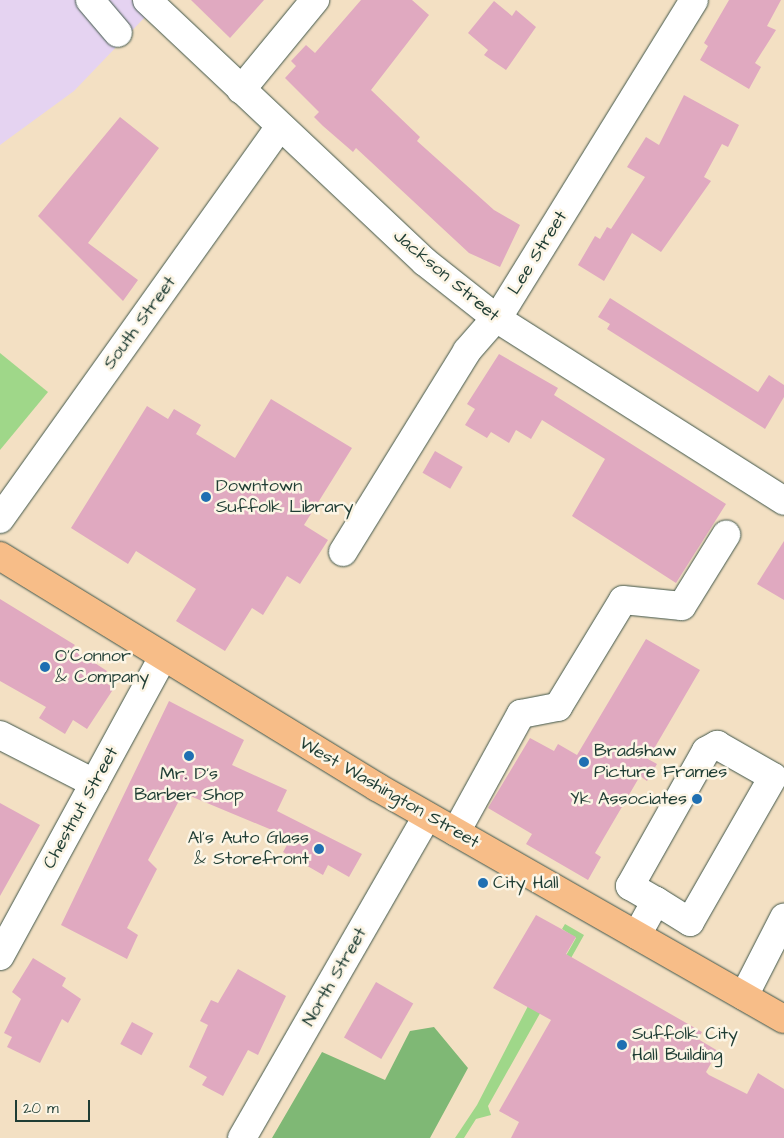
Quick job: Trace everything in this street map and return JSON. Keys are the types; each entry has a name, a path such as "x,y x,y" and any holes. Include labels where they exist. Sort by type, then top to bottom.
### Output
{"main road":[{"name":"West Washington Street","path":"0,556 162,659 427,816 784,1019"}],"street":[{"path":"90,0 118,33"},
{"name":"Jackson Street","path":"147,0 425,262 496,318 784,502"},
{"path":"241,90 315,0"},
{"name":"Lee Street","path":"343,552 467,351 496,318 694,0"},
{"name":"South Street","path":"0,519 280,127"},
{"path":"456,832 522,714 558,707 623,600 682,606 726,535"},
{"name":"Chestnut Street","path":"0,956 162,659"},
{"path":"0,735 94,783"},
{"path":"717,745 773,778 690,922 656,901 630,886 706,750 717,745"},
{"name":"North Street","path":"242,1138 427,816"},
{"path":"637,935 656,901"},
{"path":"744,996 784,918"}],"shaded area":[{"path":"0,0 132,0 146,16 74,91 0,145"}],"green space":[{"path":"0,353 48,392 0,450"},
{"path":"565,924 584,935 488,1106 491,1115 476,1119 464,1138 455,1138 477,1105 528,1006 535,1010 576,938 562,929"},
{"path":"434,1027 468,1068 430,1138 272,1138 322,1052 385,1080 410,1031"}],"building":[{"path":"191,0 264,0 230,38"},
{"path":"361,0 412,0 429,15 371,90 420,137 417,141 494,210 520,225 500,267 469,253 356,148 353,152 323,126 314,117 319,112 285,78 296,66 291,61 306,45 315,53"},
{"path":"729,0 781,0 767,26 776,30 755,63 761,67 749,89 700,60 708,46 704,43"},
{"path":"494,1 512,16 516,10 536,27 506,70 484,55 488,50 468,33"},
{"path":"684,95 739,125 728,147 722,144 704,177 711,181 661,252 632,233 604,281 578,265 595,236 600,239 607,227 611,229 645,177 627,167 646,137 659,145"},
{"path":"120,117 159,148 88,243 138,280 123,301 38,216"},
{"path":"610,298 758,392 769,375 784,385 784,397 765,429 607,329 610,324 598,317"},
{"path":"499,354 558,388 554,395 726,504 676,583 572,516 605,459 542,420 531,439 516,430 509,443 491,432 487,438 465,425 475,409 467,404"},
{"name":"Downtown Suffolk Library","path":"271,399 352,448 304,525 328,540 300,584 287,576 263,615 252,608 225,651 176,621 196,589 136,551 128,564 71,528 147,406 168,419 174,409 201,425 196,434 235,458"},
{"path":"435,451 463,467 450,489 422,473"},
{"path":"784,541 784,600 757,584"},
{"path":"0,599 75,645 72,648 107,671 101,680 114,688 87,729 73,720 65,734 39,718 46,707 0,681"},
{"name":"Bradshaw Picture Frames","path":"646,639 700,670 648,759 657,764 647,781 640,776 595,853 601,857 588,880 526,844 532,834 488,808 530,738 554,751 558,744 577,755"},
{"path":"169,701 244,740 232,765 287,790 277,811 362,854 349,877 328,865 323,875 283,852 291,838 183,793 148,860 157,869 127,928 138,935 127,959 61,925"},
{"path":"0,803 40,825 0,896"},
{"name":"Suffolk City Hall Building","path":"536,915 576,937 566,954 702,1032 698,1039 718,1051 706,1072 709,1075 747,1094 758,1073 784,1089 784,1138 511,1138 519,1122 499,1111 551,1020 493,988"},
{"path":"33,958 66,978 62,986 81,999 68,1023 62,1019 40,1063 7,1047 12,1037 4,1033 21,999 12,992"},
{"path":"238,969 286,996 258,1055 248,1050 223,1096 202,1085 207,1077 189,1067 208,1025 200,1021 211,1000 218,1003"},
{"path":"376,982 413,1004 381,1059 344,1037"},
{"path":"132,1022 153,1033 141,1055 120,1044"}],"place":[{"name":"Downtown Suffolk Library","path":"206,497"},
{"name":"O'Connor & Company","path":"45,667"},
{"name":"Mr. D's Barber Shop","path":"189,756"},
{"name":"Bradshaw Picture Frames","path":"584,762"},
{"name":"Yk Associates","path":"697,799"},
{"name":"Al's Auto Glass & Storefront","path":"319,849"},
{"name":"City Hall","path":"483,883"},
{"name":"Suffolk City Hall Building","path":"622,1045"}]}
